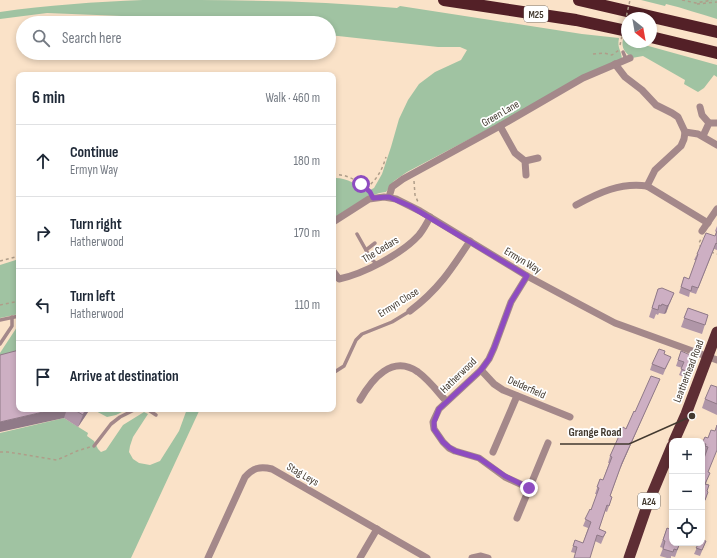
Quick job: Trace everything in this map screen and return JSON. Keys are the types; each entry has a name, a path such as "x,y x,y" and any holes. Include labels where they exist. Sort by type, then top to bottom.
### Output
{"highway":[{"name":"M25","path":"444,0 576,20 621,30"},
{"path":"579,0 717,32"},
{"path":"657,38 717,53"},
{"name":"Leatherhead Road","path":"675,438 712,359 717,332"},
{"name":"A24","path":"630,557 647,506 669,453"}],"street":[{"name":"Green Lane","path":"389,197 392,187 396,183 500,126 583,78 628,59"},
{"path":"615,64 625,77 642,90 656,105 678,117 685,132 681,146 655,170 647,186"},
{"path":"700,107 702,115 713,123 703,136"},
{"path":"500,126 515,153 525,161 526,175"},
{"path":"685,132 703,136 717,145"},
{"path":"525,161 538,158"},
{"path":"576,205 616,187 638,184 647,186 708,223"},
{"name":"Ermyn Way","path":"336,220 373,198 389,197 396,199 420,211 527,276 615,323 712,359"},
{"path":"702,231 717,209"},
{"name":"The Cedars","path":"336,275 339,279 364,272 391,257 419,235 430,217"},
{"name":"Ermyn Close","path":"410,311 430,295 446,277 470,241"},
{"name":"Hatherwood","path":"527,276 511,302 494,348 481,370 439,409 434,422 434,429 443,442 455,451 479,458 505,476 529,488"},
{"path":"360,400 367,388 378,375 385,370 394,367 404,367 417,371 446,401"},
{"name":"Delderfield","path":"481,370 494,384 503,390 570,417"},
{"path":"493,452 517,396"},
{"path":"517,518 548,443"},
{"name":"Stag Leys","path":"208,558 245,477 259,467 272,469 427,558"},
{"path":"360,558 376,529"},
{"path":"472,558 481,556 488,558"}],"lane":[{"path":"622,50 628,59"},
{"path":"357,234 371,259 377,264"},
{"path":"366,250 374,243"},
{"name":"Ermyn Close","path":"336,372 344,366 349,358 354,344 362,334 392,322 410,311"},
{"path":"0,320 16,316"},
{"path":"0,344 12,326 12,317"},
{"path":"94,446 111,424 130,412"},
{"path":"152,412 156,415"}],"path":[{"path":"620,45 630,0"},
{"path":"682,0 698,3 717,2"},
{"path":"698,3 701,0"},
{"path":"698,3 712,0"},
{"path":"593,54 612,55 622,50"},
{"path":"366,188 377,178 386,157"},
{"path":"420,211 414,186 415,178 421,169"},
{"path":"336,175 356,180 366,188 373,198"},
{"path":"702,231 702,238 699,246 717,254"},
{"path":"0,261 16,257"},
{"path":"0,305 16,302"},
{"path":"0,452 57,460 78,450 94,446"}],"green space":[{"path":"143,0 238,0 365,5 397,8 400,6 582,34 619,38 619,47 622,59 407,172 394,181 386,192 379,193 365,199 336,218 336,178 351,182 366,192 374,188 382,174 399,119 408,100 419,84 435,72 461,60 467,50 460,47 438,47 336,36 336,16 121,16 47,13 0,19 0,12 71,4"},
{"path":"641,0 717,0 717,19 666,4 665,6"},
{"path":"624,48 656,48 717,65 717,77 714,75 704,88 698,92 684,84 685,80 643,56 632,58"},
{"path":"16,260 16,315 0,318 0,265"},
{"path":"16,329 16,362 0,366 0,353"},
{"path":"98,412 122,412 116,415 107,417"},
{"path":"144,412 148,414 133,437 129,452 133,459 139,463 150,465 160,461 179,431 186,412 199,412 131,558 0,558 0,433 64,418 88,433 87,436 94,441 101,452 106,450 123,425"}],"building":[{"path":"717,231 717,244 716,243 698,288 692,286 691,291 681,287 684,277 689,279 706,233 715,236"},
{"path":"662,288 674,293 669,304 667,306 662,304 661,306 659,305 658,310 652,308 658,289"},
{"path":"688,308 708,315 705,325 684,318"},
{"path":"659,349 665,351 664,354 671,357 665,369 652,364"},
{"path":"16,351 16,412 43,412 0,422 0,355"},
{"path":"681,351 695,357 693,362 695,362 691,373 681,369 684,362 678,360"},
{"path":"651,376 660,379 622,463 610,496 612,497 609,506 607,505 599,529 606,532 603,537 597,535 590,558 574,558 577,547 573,546 575,540 583,543 591,522 585,519 590,509 591,510 599,488 597,487 600,479 603,480 612,457 610,456 623,427 626,429"},
{"path":"711,385 717,387 717,404 705,399"},
{"path":"717,425 717,450 705,484 705,456 708,447 705,446 704,438 705,437 708,438 711,430 715,431"},
{"path":"705,484 709,485 705,500"},
{"path":"667,528 669,529 669,546 679,546 677,550 674,549 673,552 663,549 665,541 663,540"},
{"path":"697,546 704,546 702,550 696,548"}],"place":[{"name":"Grange Road","path":"692,416"}],"route":[{"path":"361,184 370,192 373,198 389,197 410,206 527,276 511,302 489,359 481,370 439,409 435,416 434,429 443,442 450,448 455,451 479,458 497,472 516,483 529,488"}]}
